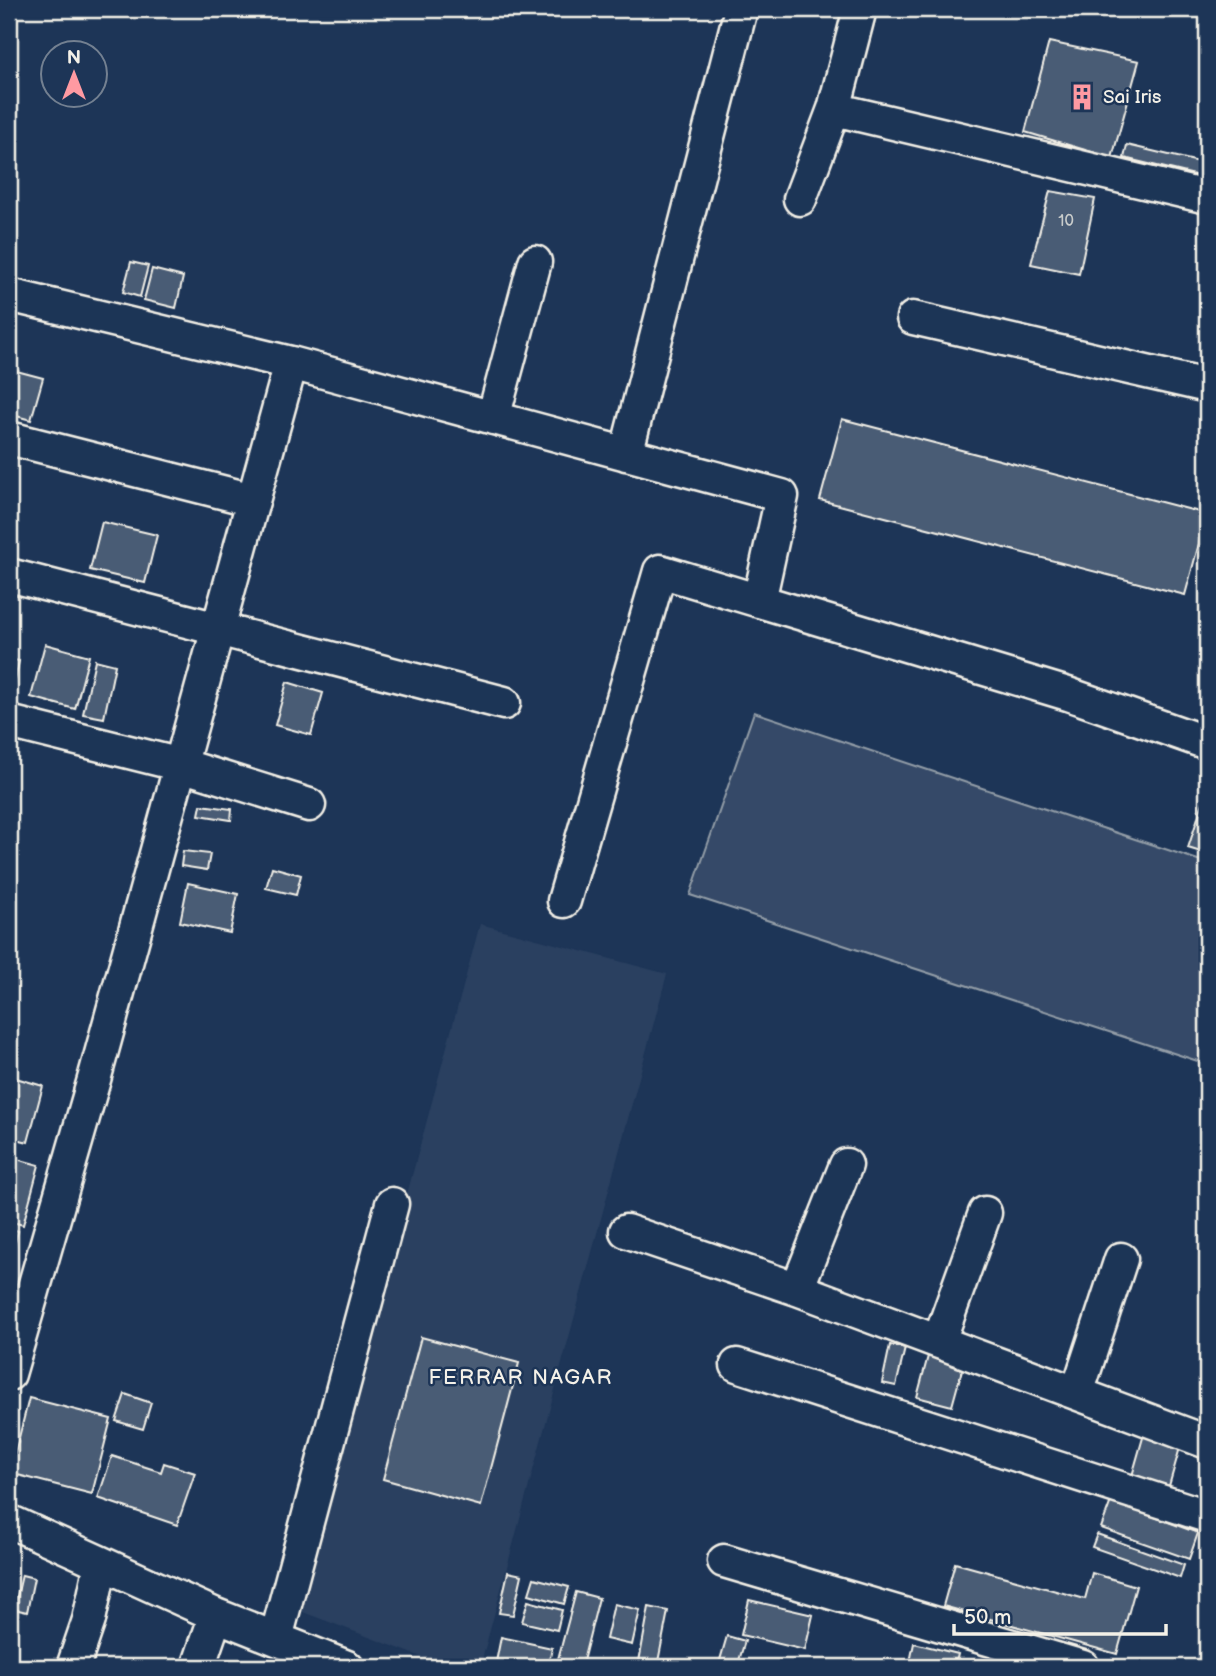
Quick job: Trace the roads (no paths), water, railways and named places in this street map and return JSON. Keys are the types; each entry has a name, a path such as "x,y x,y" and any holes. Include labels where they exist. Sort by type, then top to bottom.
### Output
{"street":[{"path":"626,454 741,9"},
{"path":"800,199 834,109 860,9"},
{"path":"834,109 1207,197"},
{"path":"493,418 535,262"},
{"path":"9,295 291,363 782,496 759,601"},
{"path":"913,318 1207,386"},
{"path":"9,1374 99,1063 291,363"},
{"path":"9,438 253,500"},
{"path":"564,901 660,572 1068,694 1207,743"},
{"path":"9,575 504,703"},
{"path":"9,722 181,765 309,805"},
{"path":"797,1289 846,1165"},
{"path":"276,1638 392,1205"},
{"path":"939,1342 985,1213"},
{"path":"626,1231 797,1289 1207,1442"},
{"path":"1077,1393 1121,1259"},
{"path":"737,1365 1207,1517"},
{"path":"9,1521 216,1615 347,1667"},
{"path":"724,1561 1083,1667"},
{"path":"73,1667 89,1620 101,1563"},
{"path":"198,1667 216,1615"}],"place":[{"name":"Sai Iris","path":"1082,97"}],"district":[{"name":"FERRAR NAGAR","path":"521,1377"}]}
